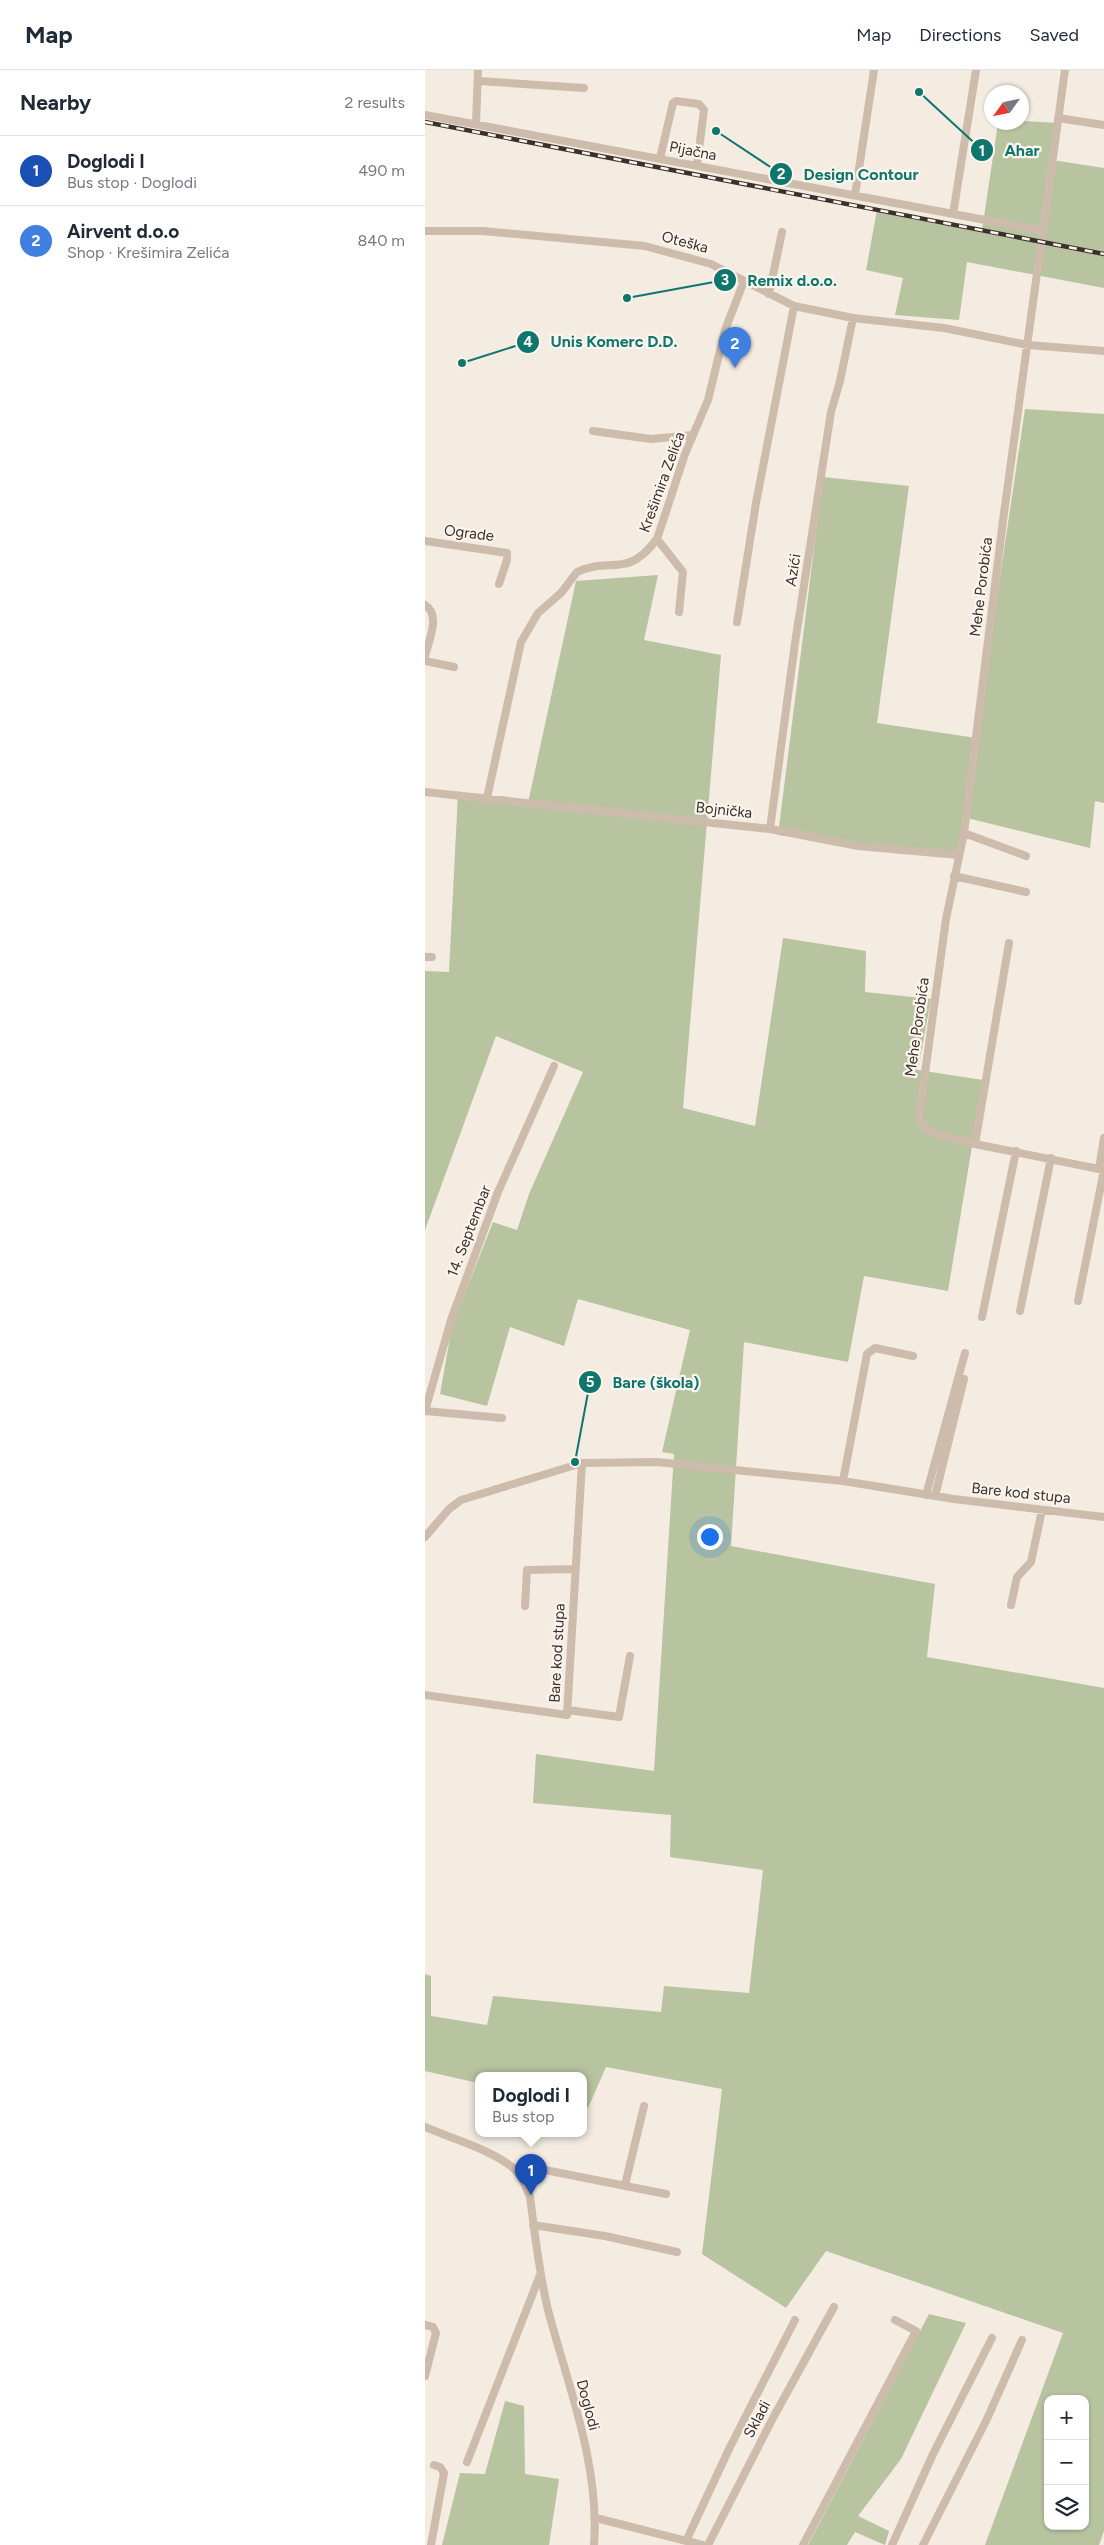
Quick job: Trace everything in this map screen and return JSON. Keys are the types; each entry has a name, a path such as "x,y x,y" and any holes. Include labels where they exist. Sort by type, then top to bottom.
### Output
{"street":[{"path":"476,124 478,70"},
{"path":"855,195 874,70"},
{"path":"953,214 977,70"},
{"path":"1028,345 1057,118 1065,70"},
{"path":"479,82 584,88"},
{"path":"660,158 673,103 699,104 704,110 697,165"},
{"name":"Pijačna","path":"425,115 1044,231"},
{"path":"1057,118 1104,125"},
{"name":"Oteška","path":"425,231 483,231 645,246 711,264 793,306 853,318 944,328 1028,345 1104,352"},
{"path":"769,294 782,232"},
{"name":"Krešimira Zelića","path":"487,798 504,710 521,642 538,613 561,593 577,572 588,568 614,566 632,562 650,549 657,539 693,435 708,400 725,330 744,281"},
{"path":"737,622 756,503 793,306"},
{"name":"Azići","path":"770,829 795,643 831,412 841,380 853,318"},
{"name":"Mehe Porobića","path":"1028,345 1004,514 964,834 958,854 935,989 919,1117 925,1129 933,1133 975,1144 1102,1169"},
{"path":"593,431 651,439 693,435"},
{"path":"657,539 683,572 679,612"},
{"name":"Ograde","path":"425,541 507,553 507,560 499,584"},
{"path":"425,605 432,610 434,618 425,656"},
{"path":"425,661 454,667"},
{"name":"Bojnička","path":"425,792 770,829 858,846 958,854"},
{"path":"964,834 1025,856"},
{"path":"955,876 1026,892"},
{"path":"975,1144 1009,943"},
{"name":"14. Septembar","path":"502,1418 425,1411 451,1320 498,1192 554,1066"},
{"path":"1077,1301 1102,1169 1104,1138"},
{"path":"982,1317 1017,1151"},
{"path":"1020,1311 1051,1158"},
{"path":"843,1481 867,1354 875,1348 913,1356"},
{"path":"930,1495 965,1354"},
{"path":"930,1495 964,1379"},
{"name":"Bare kod stupa","path":"425,1537 449,1509 461,1500 582,1464 657,1462 843,1481 930,1495 1104,1517"},
{"name":"Bare kod stupa","path":"425,1696 566,1716 568,1710 582,1464"},
{"path":"1011,1604 1017,1578 1031,1562 1042,1510"},
{"path":"525,1606 527,1570 575,1568"},
{"path":"568,1710 619,1717 630,1656"},
{"path":"625,2185 644,2106"},
{"name":"Doglodi","path":"425,2128 461,2141 503,2161 519,2174 529,2197 539,2275 590,2465 596,2518 594,2545"},
{"path":"519,2174 540,2169 666,2194"},
{"path":"533,2225 605,2236 677,2252"},
{"name":"Doglodi","path":"467,2462 539,2275"},
{"name":"Skladi","path":"708,2545 773,2418 834,2307"},
{"name":"Skladi","path":"687,2539 730,2448 795,2320"},
{"path":"803,2545 916,2331 895,2320"},
{"path":"425,2325 433,2327 436,2333 425,2376"},
{"path":"891,2545 933,2454 992,2338"},
{"path":"923,2545 987,2419 1022,2340"},
{"path":"431,2545 444,2473 434,2465"},
{"path":"596,2518 687,2539 702,2545"}],"green space":[{"path":"1029,121 1059,123 1052,160 1104,168 1104,288 967,262 959,320 895,315 903,278 866,270 877,210 982,230 997,130 1029,130"},
{"path":"1025,409 1104,414 1104,803 1095,801 1090,848 967,818 958,857 778,835 823,477 909,486 877,723 976,738"},
{"path":"658,575 644,640 721,655 683,1108 755,1126 783,938 866,951 865,992 931,999 918,1070 983,1080 948,1291 864,1276 848,1362 744,1342 731,1546 935,1584 927,1657 1104,1688 1104,2531 1099,2545 985,2545 1063,2333 826,2251 786,2308 702,2254 722,2089 606,2067 588,2108 587,2072 475,2072 475,2082 425,2071 425,1974 431,1976 431,2016 487,2025 493,1996 661,2012 664,1986 749,1993 763,1870 670,1857 671,1815 533,1803 536,1754 654,1771 674,1454 662,1452 690,1330 578,1299 564,1346 510,1327 487,1406 440,1394 452,1326 493,1222 517,1230 529,1194 583,1072 496,1036 425,1230 425,971 449,972 458,793 528,803 576,581"},
{"path":"929,2314 966,2323 901,2459 858,2516 889,2531 885,2545 855,2532 847,2545 808,2545"},
{"path":"505,2401 524,2406 525,2474 559,2479 549,2545 442,2545 460,2473 485,2474"}],"railway":[{"path":"425,122 1104,254"}],"place":[{"name":"Ahar","path":"919,92"},
{"name":"Design Contour","path":"716,131"},
{"name":"Remix d.o.o.","path":"627,298"},
{"name":"Unis Komerc D.D.","path":"462,363"},
{"name":"Airvent d.o.o","path":"735,368"},
{"name":"Bare (škola)","path":"575,1462"},
{"name":"Doglodi I","path":"531,2195"}]}
